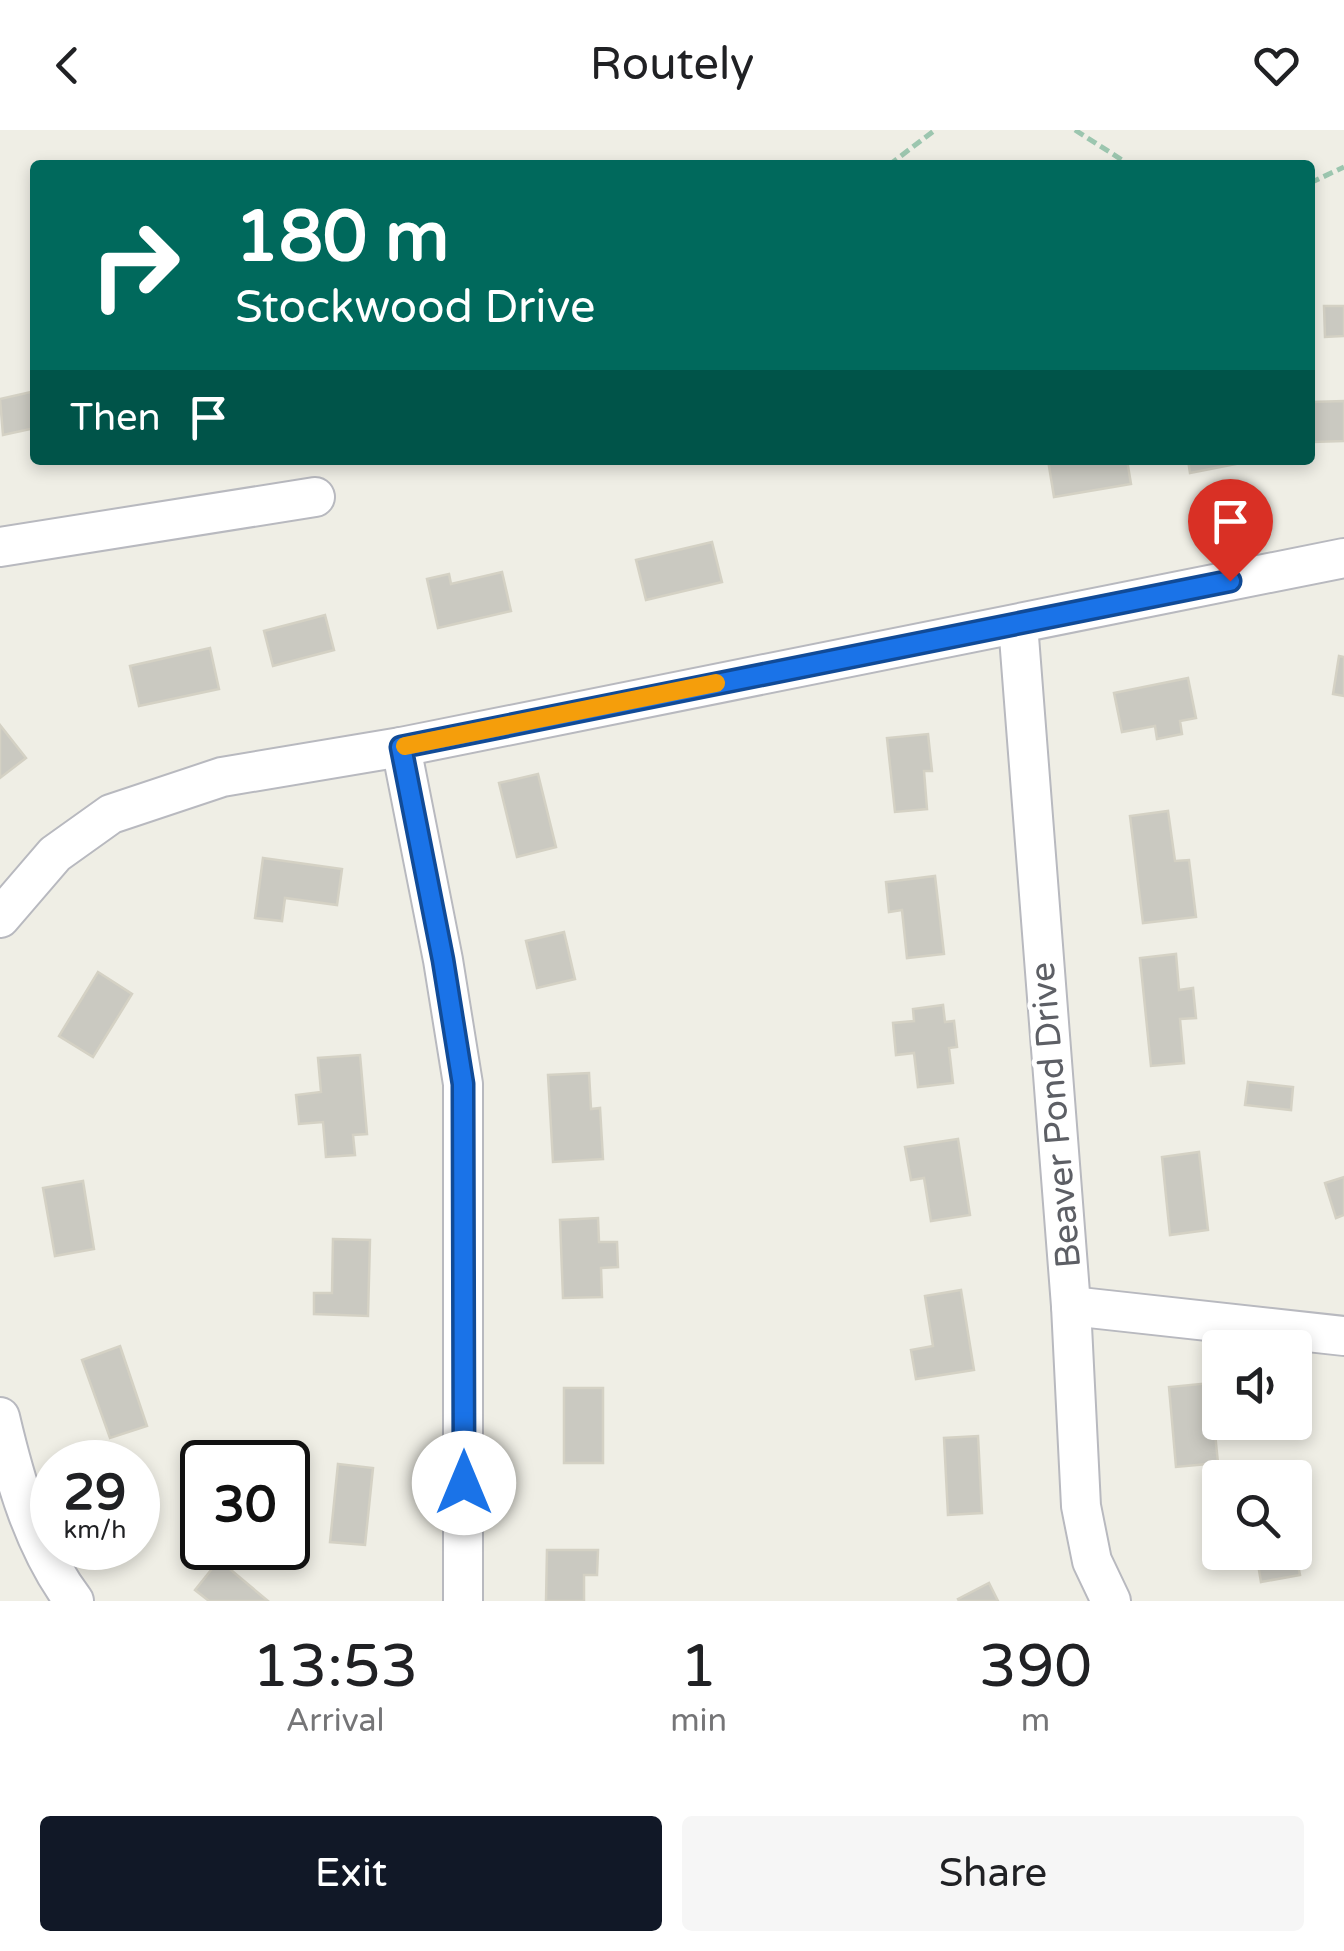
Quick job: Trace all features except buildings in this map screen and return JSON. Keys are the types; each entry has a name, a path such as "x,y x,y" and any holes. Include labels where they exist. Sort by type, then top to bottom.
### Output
{"street":[{"path":"0,548 316,496"},
{"path":"0,918 55,854 111,814 222,777 401,747 1344,558"},
{"name":"Beaver Pond Drive","path":"1018,624 1071,1306 1081,1506 1092,1561 1111,1601"},
{"path":"401,747 463,1084 462,1601"},
{"path":"1071,1306 1344,1336"},
{"path":"0,1417 15,1481 50,1562 74,1601"}],"path":[{"path":"896,160 936,130"},
{"path":"1075,130 1122,160"},
{"path":"1315,181 1344,167"}],"slow traffic":[{"path":"405,746 716,683"}],"route":[{"path":"464,1483 463,1084 401,747 1230,581"}]}
